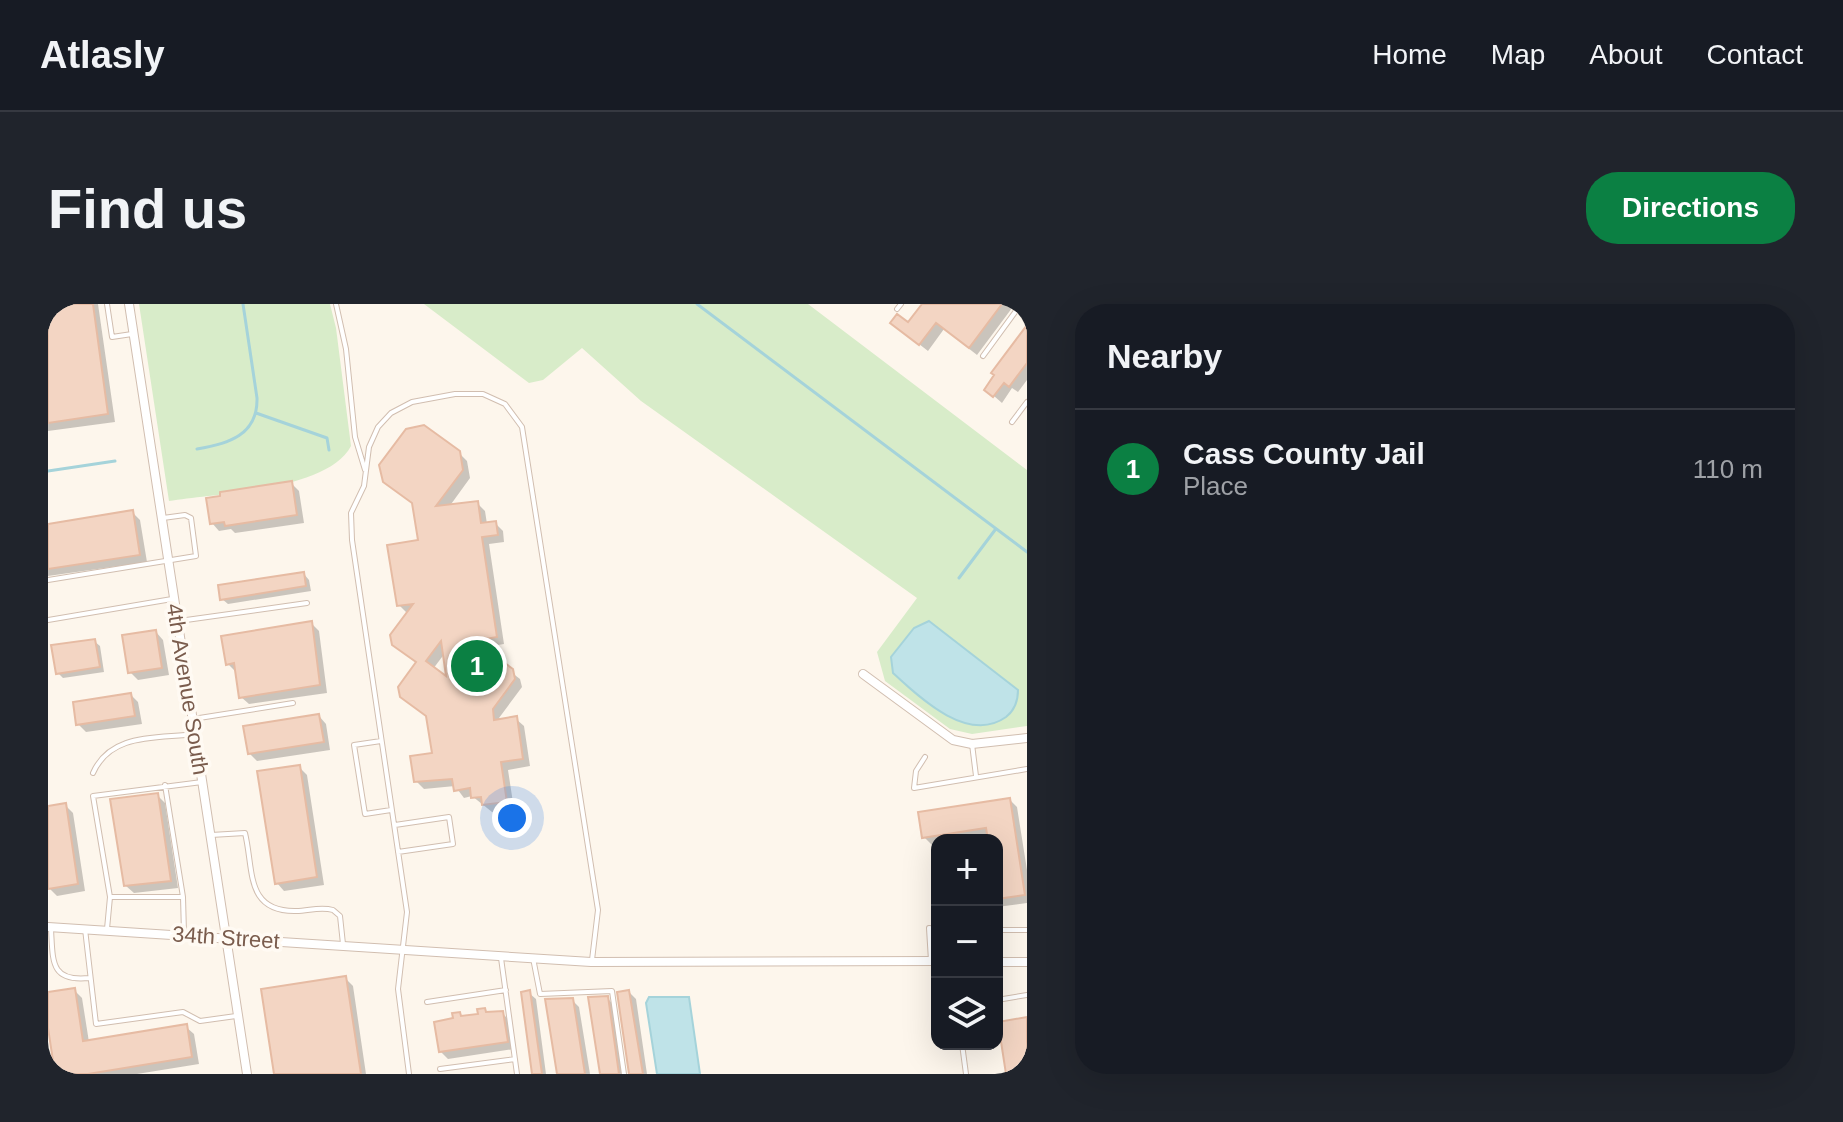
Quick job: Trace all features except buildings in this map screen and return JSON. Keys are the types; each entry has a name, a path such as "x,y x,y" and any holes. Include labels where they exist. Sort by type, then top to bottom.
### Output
{"street":[{"name":"4th Avenue South","path":"129,304 247,1074"},
{"path":"863,674 935,731 953,740 972,744 1027,738"},
{"name":"34th Street","path":"50,927 591,962 931,961"},
{"path":"1003,962 1027,962"}],"lane":[{"path":"107,304 112,337 134,334"},
{"path":"336,304 346,349 355,437 366,473"},
{"path":"983,356 1021,304"},
{"path":"409,1074 398,989 407,912 350,525 366,473 369,447 378,427 391,413 412,402 455,394 483,394 505,404 522,427 598,910 591,962"},
{"path":"1012,422 1027,402"},
{"path":"48,580 196,556 191,518 185,515 163,518"},
{"path":"48,620 175,599"},
{"path":"178,621 307,603"},
{"path":"193,719 293,703"},
{"path":"93,773 99,760 117,745 136,738 195,734"},
{"path":"381,741 354,745 356,759 365,814 391,810"},
{"path":"972,744 976,776"},
{"path":"925,757 916,771 914,788 1027,769"},
{"path":"107,929 110,897 93,796 202,782"},
{"path":"165,785 183,897 184,934"},
{"path":"394,825 449,817 453,844 398,852"},
{"path":"211,835 245,833 255,889 261,901 272,909 333,910 340,916 343,944"},
{"path":"110,897 183,897"},
{"path":"50,927 60,975 67,979 89,978"},
{"path":"84,927 96,1024 183,1012 200,1021 238,1016"},
{"path":"1003,930 1027,930"},
{"path":"501,955 517,1074"},
{"path":"533,958 540,994 612,991 624,1074"},
{"path":"427,1002 506,990"},
{"path":"1003,999 1027,995"},
{"path":"963,1050 966,1074"},
{"path":"440,1069 515,1059"}],"green space":[{"path":"139,304 330,304 336,328 351,446 338,461 296,481 169,501"},
{"path":"424,304 808,304 1027,470 1027,726 972,734 950,729 885,681 877,652 917,598 641,401 582,348 543,380 529,383"}],"water":[{"path":"929,621 1018,690 1015,705 1006,717 991,724 961,722 931,705 893,673 891,657 914,628"},
{"path":"649,997 689,997 700,1074 657,1074 646,1003"}],"waterway":[{"path":"197,449 239,436 247,429 256,411 257,398 243,304"},
{"path":"697,304 1027,552"},
{"path":"256,413 327,438 329,450"},
{"path":"48,471 115,461"},
{"path":"959,578 995,530"}],"place":[{"name":"Cass County Jail","path":"477,666"}]}
